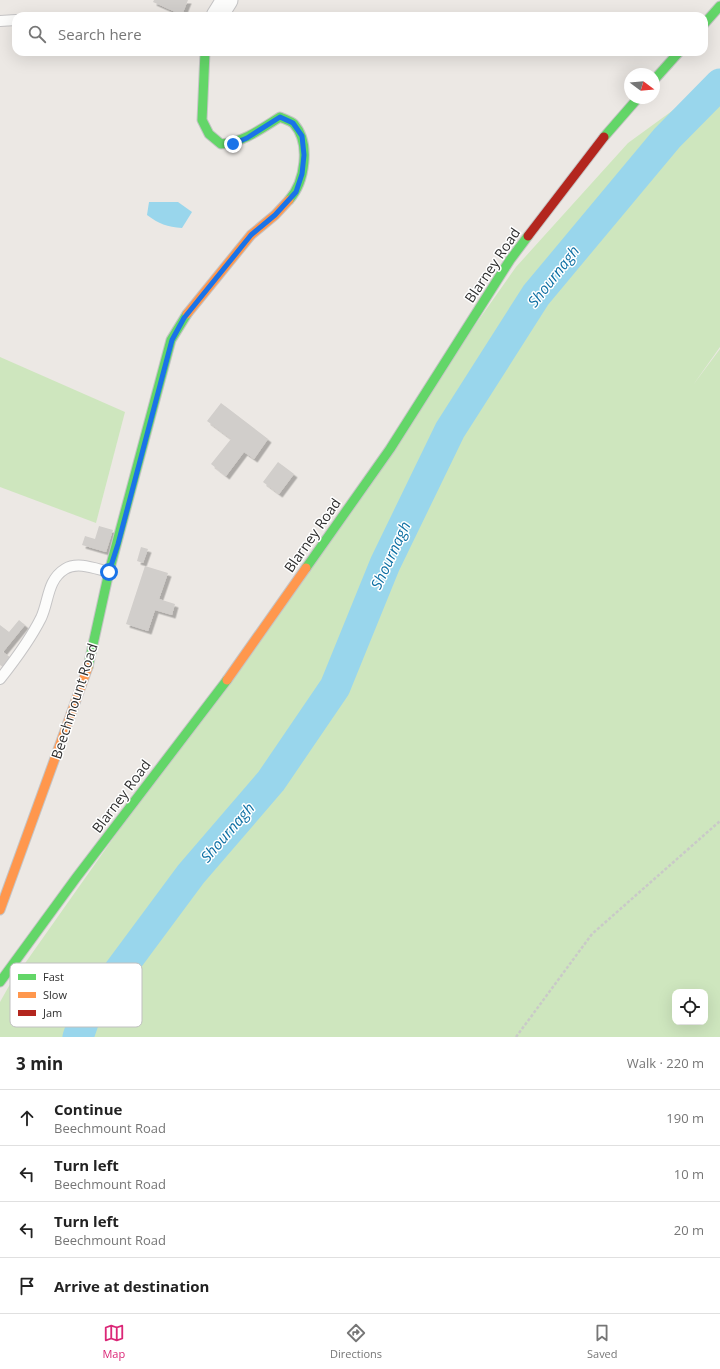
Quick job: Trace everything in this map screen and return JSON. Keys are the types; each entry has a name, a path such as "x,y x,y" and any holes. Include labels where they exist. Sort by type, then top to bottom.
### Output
{"main road":[{"path":"708,20 720,6"},
{"name":"Beechmount Road","path":"0,910 88,668 109,572 118,544 172,340 189,312 251,235 275,215 296,192 302,174 304,155 302,136 293,123 287,120 280,117 247,138 233,144 221,144 209,134 202,120 205,56"},
{"path":"660,73 675,56"},
{"name":"Blarney Road","path":"14,963 240,661 390,449 510,260 600,142 633,104"},
{"name":"Blarney Road","path":"0,982 10,969"}],"street":[{"path":"220,12 227,0"}],"lane":[{"path":"0,21 12,20"},
{"path":"0,679 16,659 41,617 52,582 65,569 78,565 109,572"}],"path":[{"path":"516,1037 592,934 720,821"}],"green space":[{"path":"720,76 720,347 693,385 720,349 720,1037 0,1037 0,1002 10,985 10,1027 142,1027 142,963 25,963 516,267 628,143"},
{"path":"0,357 125,412 96,523 0,487"}],"water":[{"path":"149,202 178,202 192,212 182,228 167,226 155,221 147,215"}],"building":[{"path":"154,0 188,0 183,12 175,12 153,2"},
{"path":"221,403 268,439 254,459 244,452 226,476 211,464 231,439 207,421"},
{"path":"278,462 294,474 279,494 263,482"},
{"path":"99,526 113,530 106,552 82,545 85,536 95,539"},
{"path":"141,547 148,549 143,563 137,561"},
{"path":"145,566 168,573 159,599 175,604 172,615 155,610 148,631 126,624"},
{"path":"19,620 25,625 3,652 11,658 3,667 0,665 0,625 9,632"}],"waterway":[{"name":"Shournagh","path":"125,963 191,874 271,781 335,687 385,564 450,430 536,295 667,138 720,84"},
{"name":"Shournagh","path":"78,1037 82,1027"}],"traffic: fast":[{"path":"708,20 720,6"},
{"path":"205,56 202,120 209,134 221,144 245,138 280,117 293,123 299,132 303,141 304,162 299,183 289,200"},
{"path":"660,73 675,56"},
{"path":"604,137 633,104"},
{"path":"306,568 390,449 510,260 528,236"},
{"path":"88,667 109,572 171,340 187,314"},
{"path":"14,963 76,878 227,680"},
{"path":"0,982 10,968"}],"traffic: slow":[{"path":"187,314 251,235 275,215 289,200"},
{"path":"227,680 306,568"},
{"path":"0,910 88,667"}],"traffic: jam":[{"path":"528,236 604,137"}],"route":[{"path":"109,572 118,544 172,340 184,318 251,235 275,215 296,192 302,174 304,155 302,136 293,123 280,117 247,138 233,144"}]}
